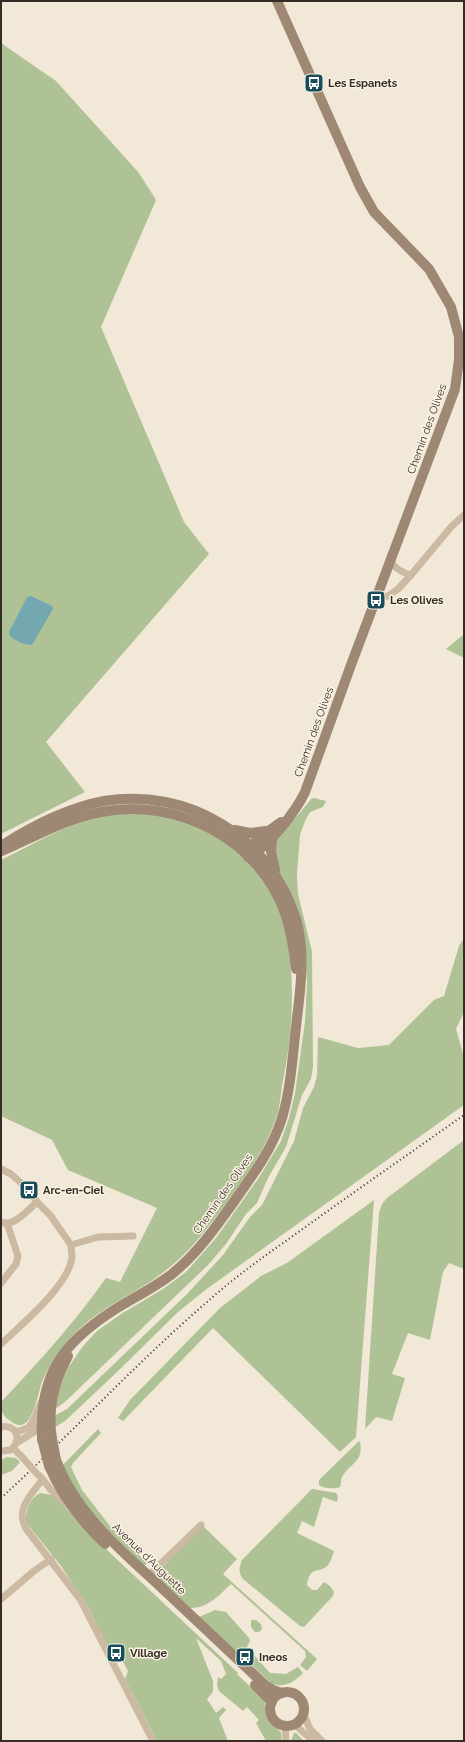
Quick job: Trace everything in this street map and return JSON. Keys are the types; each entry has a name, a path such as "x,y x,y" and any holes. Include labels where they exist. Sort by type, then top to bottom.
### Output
{"main road":[{"name":"Chemin des Olives","path":"277,1 360,187 374,212 428,269 451,307 459,337 459,360 455,389 305,792 298,805 288,818 248,857 268,880 285,912 295,953 298,1007"},
{"path":"1,846 18,835 53,818 81,807 104,801 127,799 157,800 174,803 212,817 229,828 255,849"},
{"path":"1,852 81,817 100,812 141,808 181,816 199,822 228,840 248,857"},
{"path":"229,828 250,833 270,835"},
{"name":"Chemin des Olives","path":"47,1434 41,1417 45,1390 57,1362 78,1339 104,1317 161,1281 185,1263 210,1234 251,1177 269,1148 282,1118 290,1080 302,955 300,937 295,918 276,876 271,852 270,835"},
{"name":"Chemin des Olives","path":"255,849 276,876"},
{"name":"Chemin des Olives","path":"50,1410 56,1381 78,1339"},
{"name":"Avenue d'Auguette","path":"50,1410 47,1434 52,1463 62,1492 74,1510 103,1542 272,1702"},
{"name":"Avenue d'Auguette","path":"52,1463 86,1513 109,1539 265,1685 282,1693"},
{"path":"288,1692 295,1694 302,1700 304,1715 298,1723 290,1725 279,1724 272,1717 272,1702 282,1693 288,1692"}],"street":[{"path":"377,597 388,596 398,589 451,527 464,515"},
{"path":"390,561 395,568 404,574 411,575"},
{"path":"1,1170 11,1174 29,1190 37,1202 50,1215 71,1245 72,1258 67,1272 40,1308 1,1344"},
{"path":"1,1282 16,1264 18,1256 3,1224 13,1222 37,1202"},
{"path":"71,1245 98,1237 133,1236"},
{"name":"Chemin des Olives","path":"29,1427 36,1415 45,1390"},
{"path":"1,1427 7,1426 20,1431 35,1425 47,1434"},
{"path":"15,1430 17,1434 16,1445 24,1458 51,1490 74,1510"},
{"path":"1,1451 7,1452 16,1445 47,1434"},
{"path":"40,1477 23,1510 22,1522 80,1599 153,1741"},
{"path":"33,1493 39,1490 51,1490"},
{"path":"148,1576 201,1525"},
{"path":"1,1599 50,1559"},
{"path":"304,1715 310,1729 322,1741"},
{"path":"286,1741 290,1725 313,1741"}],"green space":[{"path":"1,43 56,81 139,173 156,200 101,327 184,522 209,554 46,742 85,792 1,834"},
{"path":"464,634 464,658 446,649"},
{"path":"314,798 326,801 323,807 310,812 305,821 300,835 297,875 298,894 312,952 313,1067 311,1079 302,1095 286,1147 268,1178 257,1203 246,1214 226,1244 208,1265 66,1401 54,1410 59,1390 68,1368 83,1346 97,1331 121,1314 163,1289 186,1272 216,1238 258,1179 281,1141 289,1118 295,1093 305,1022 307,983 306,960 283,882 273,856 277,837 311,799"},
{"path":"138,813 181,820 195,825 222,840 235,850 257,872 267,885 282,913 290,954 292,1006 287,1058 279,1107 273,1127 257,1158 228,1201 190,1249 162,1274 109,1306 78,1330 61,1350 47,1371 28,1420 23,1424 17,1425 3,1414 1,1402 56,1342 106,1278 120,1282 157,1208 68,1170 52,1140 1,1116 1,860 54,833 81,822 110,814"},
{"path":"464,938 464,1012 456,1029 464,1057 464,1105 208,1288 178,1312 65,1421 54,1428 52,1417 67,1409 187,1294 223,1255 250,1217 262,1205 294,1141 303,1108 314,1087 317,1076 318,1037 358,1048 389,1045 434,1000 444,996 459,946"},
{"path":"464,1140 464,1269 449,1263 443,1272 430,1340 408,1333 392,1374 405,1378 392,1421 376,1417 365,1429 379,1213 382,1204 387,1198"},
{"path":"374,1200 356,1437 340,1452 213,1328 123,1421 118,1418 130,1400 220,1308 261,1276 287,1263"},
{"path":"98,1429 101,1433 71,1467 82,1490 110,1526 147,1563 144,1566 86,1508 62,1466"},
{"path":"359,1441 361,1449 360,1454 356,1462 345,1472 341,1479 340,1487 330,1488 319,1485 319,1480"},
{"path":"7,1457 16,1458 20,1462 12,1471 1,1475 1,1460"},
{"path":"312,1489 336,1493 338,1496 337,1502 323,1497 314,1527 302,1521 297,1533 334,1551 329,1564 326,1567 310,1574 307,1585 312,1590 317,1590 324,1582 330,1586 334,1592 333,1596 304,1627 300,1626 243,1579 240,1574 240,1565 242,1560"},
{"path":"40,1493 52,1495 57,1499 108,1551 238,1673 237,1674 265,1701 266,1716 281,1732 282,1741 266,1741 256,1723 259,1720 247,1707 243,1711 219,1691 217,1685 218,1677 221,1679 226,1674 221,1661 196,1638 213,1681 213,1692 207,1699 216,1713 223,1707 226,1710 219,1718 228,1741 157,1741 125,1679 128,1671 116,1649 109,1649 88,1607 61,1566 25,1521 31,1501"},
{"path":"203,1526 237,1559 223,1574 317,1659 307,1671 300,1665 306,1657 305,1651 231,1584 213,1600 203,1606 190,1608 154,1576"},
{"path":"215,1610 226,1612 249,1638 250,1641 247,1647 270,1673 286,1674 298,1667 303,1673 286,1685 272,1684 240,1654 236,1654 199,1617"},
{"path":"251,1620 256,1620 261,1624 262,1629 259,1632 255,1632 251,1627"},
{"path":"294,1733 296,1733 304,1741 291,1741"}],"water":[{"path":"31,596 52,606 53,609 32,645 17,641 10,636 9,632 27,597"}],"railway":[{"path":"1,1498 154,1350 219,1291 244,1271 464,1115"}],"place":[{"name":"Les Espanets","path":"314,83"},
{"name":"Les Olives","path":"376,600"},
{"name":"Arc-en-Ciel","path":"29,1190"},
{"name":"Village","path":"116,1653"},
{"name":"Ineos","path":"245,1657"}]}
